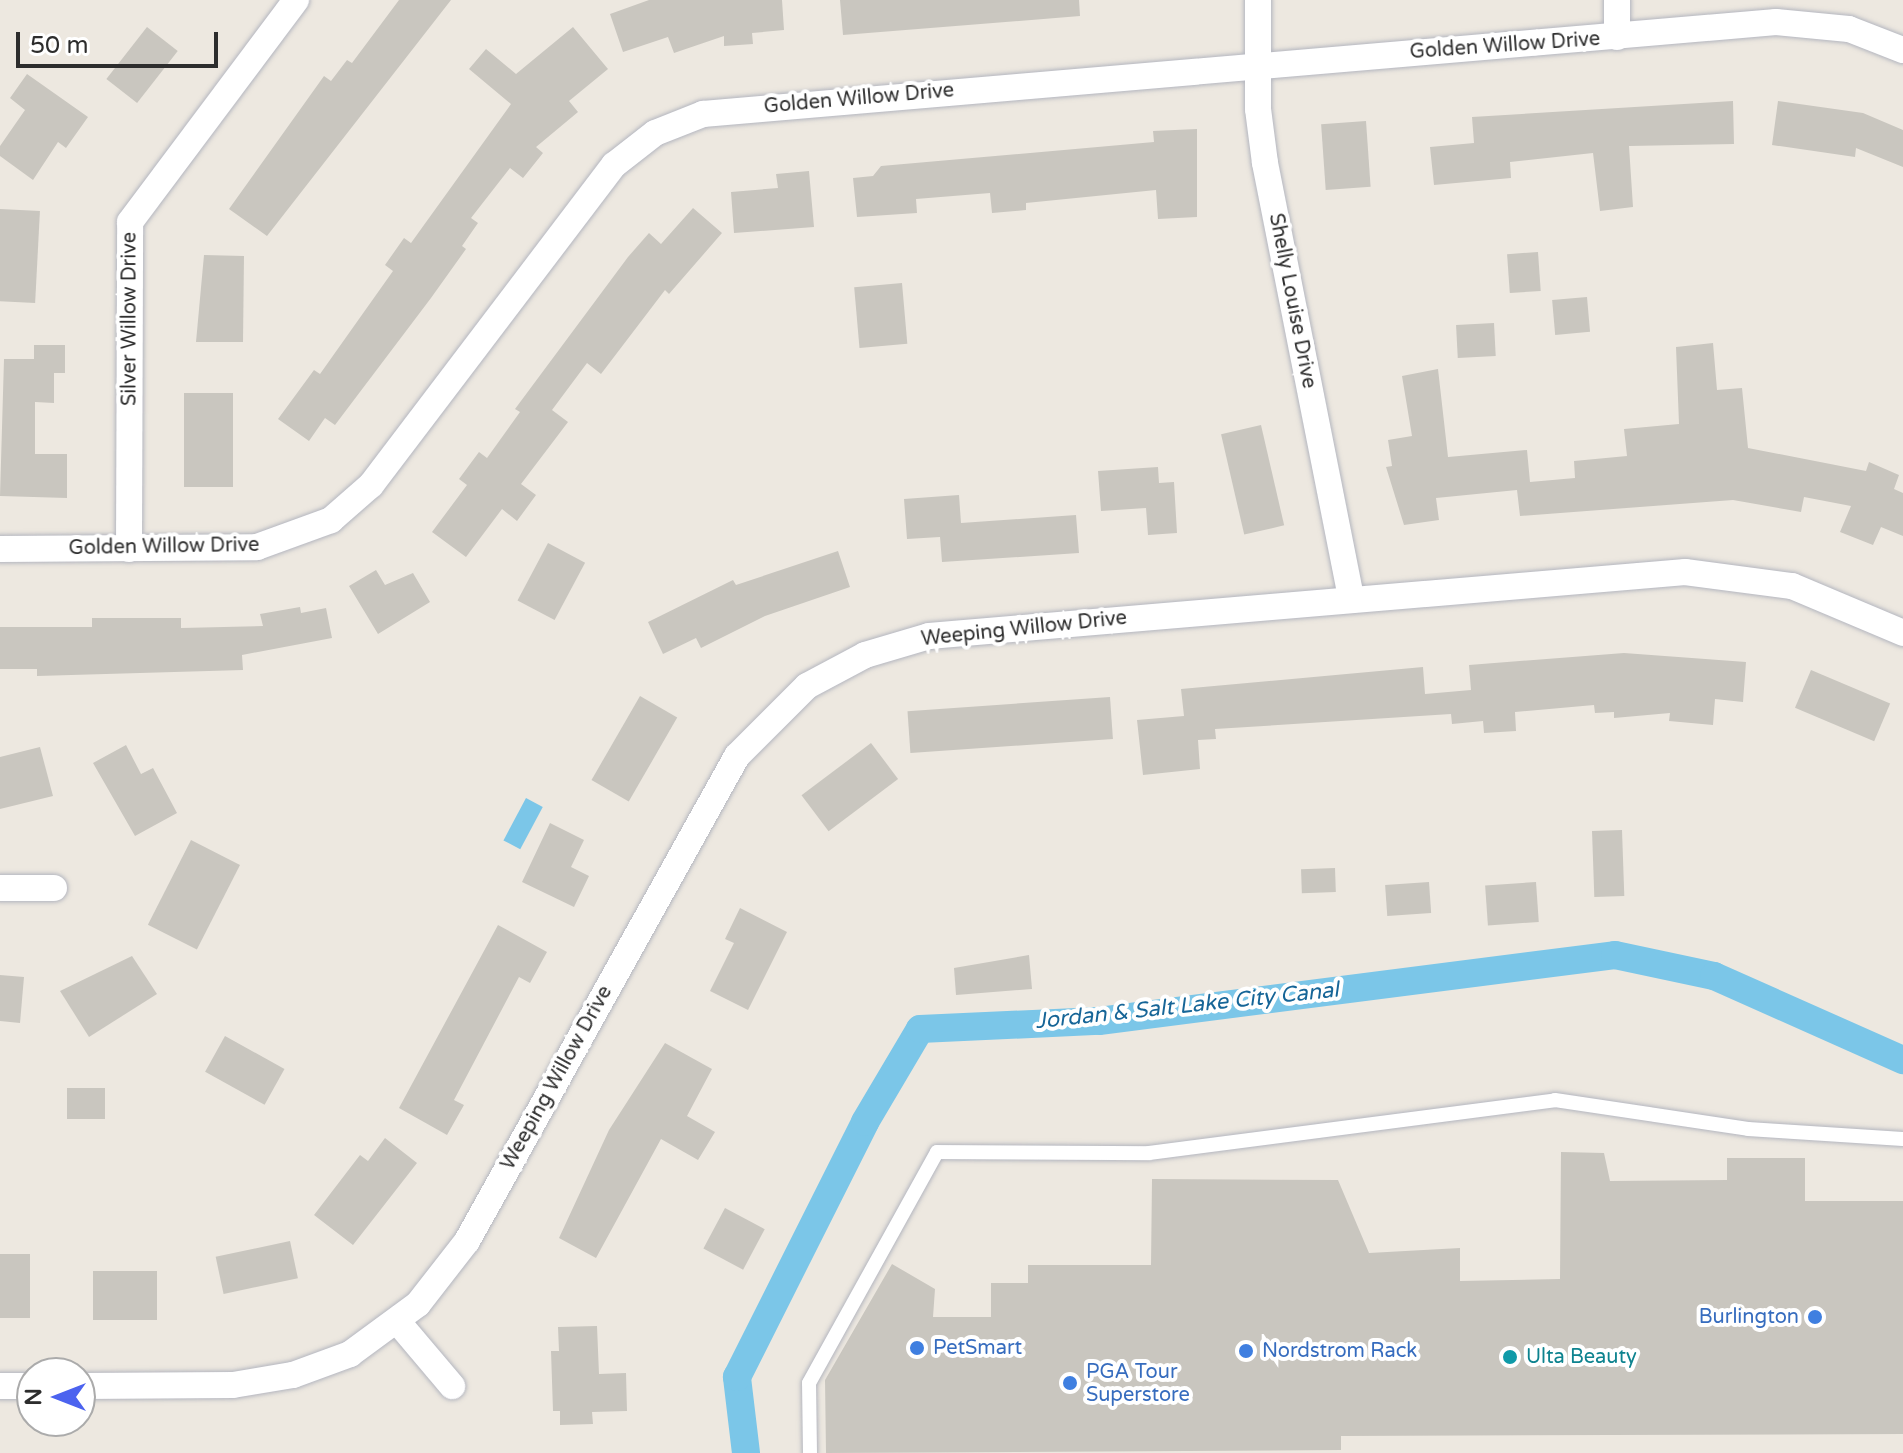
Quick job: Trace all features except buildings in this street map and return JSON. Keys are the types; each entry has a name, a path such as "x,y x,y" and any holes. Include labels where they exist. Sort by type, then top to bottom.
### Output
{"street":[{"name":"Silver Willow Drive","path":"129,549 130,222 296,0"},
{"name":"Shelly Louise Drive","path":"1258,0 1258,65 1265,163 1351,599"},
{"path":"1617,0 1617,37"},
{"name":"Golden Willow Drive","path":"0,549 257,547 308,532 352,504 597,185 634,148 679,122 729,110 1801,22 1849,29 1903,50"},
{"name":"Weeping Willow Drive","path":"96,1386 264,1382 322,1366 398,1322 436,1285 467,1241 725,774 758,730 807,686 865,655 929,636 1351,599 1713,572 1792,586 1903,633"},
{"path":"0,888 54,888"},
{"path":"398,1322 452,1386"}],"lane":[{"path":"810,1453 809,1383 937,1152 1149,1153 1555,1100 1748,1129 1903,1139"}],"water":[{"path":"526,798 543,807 520,849 503,840"}],"waterway":[{"name":"Jordan & Salt Lake City Canal","path":"746,1453 737,1377 865,1122 920,1029 1099,1021 1615,955 1714,976 1903,1060"}],"place":[{"name":"Burlington","path":"1815,1317"},
{"name":"PetSmart","path":"917,1348"},
{"name":"Nordstrom Rack","path":"1246,1351"},
{"name":"Ulta Beauty","path":"1510,1357"},
{"name":"PGA Tour Superstore","path":"1070,1383"}]}
